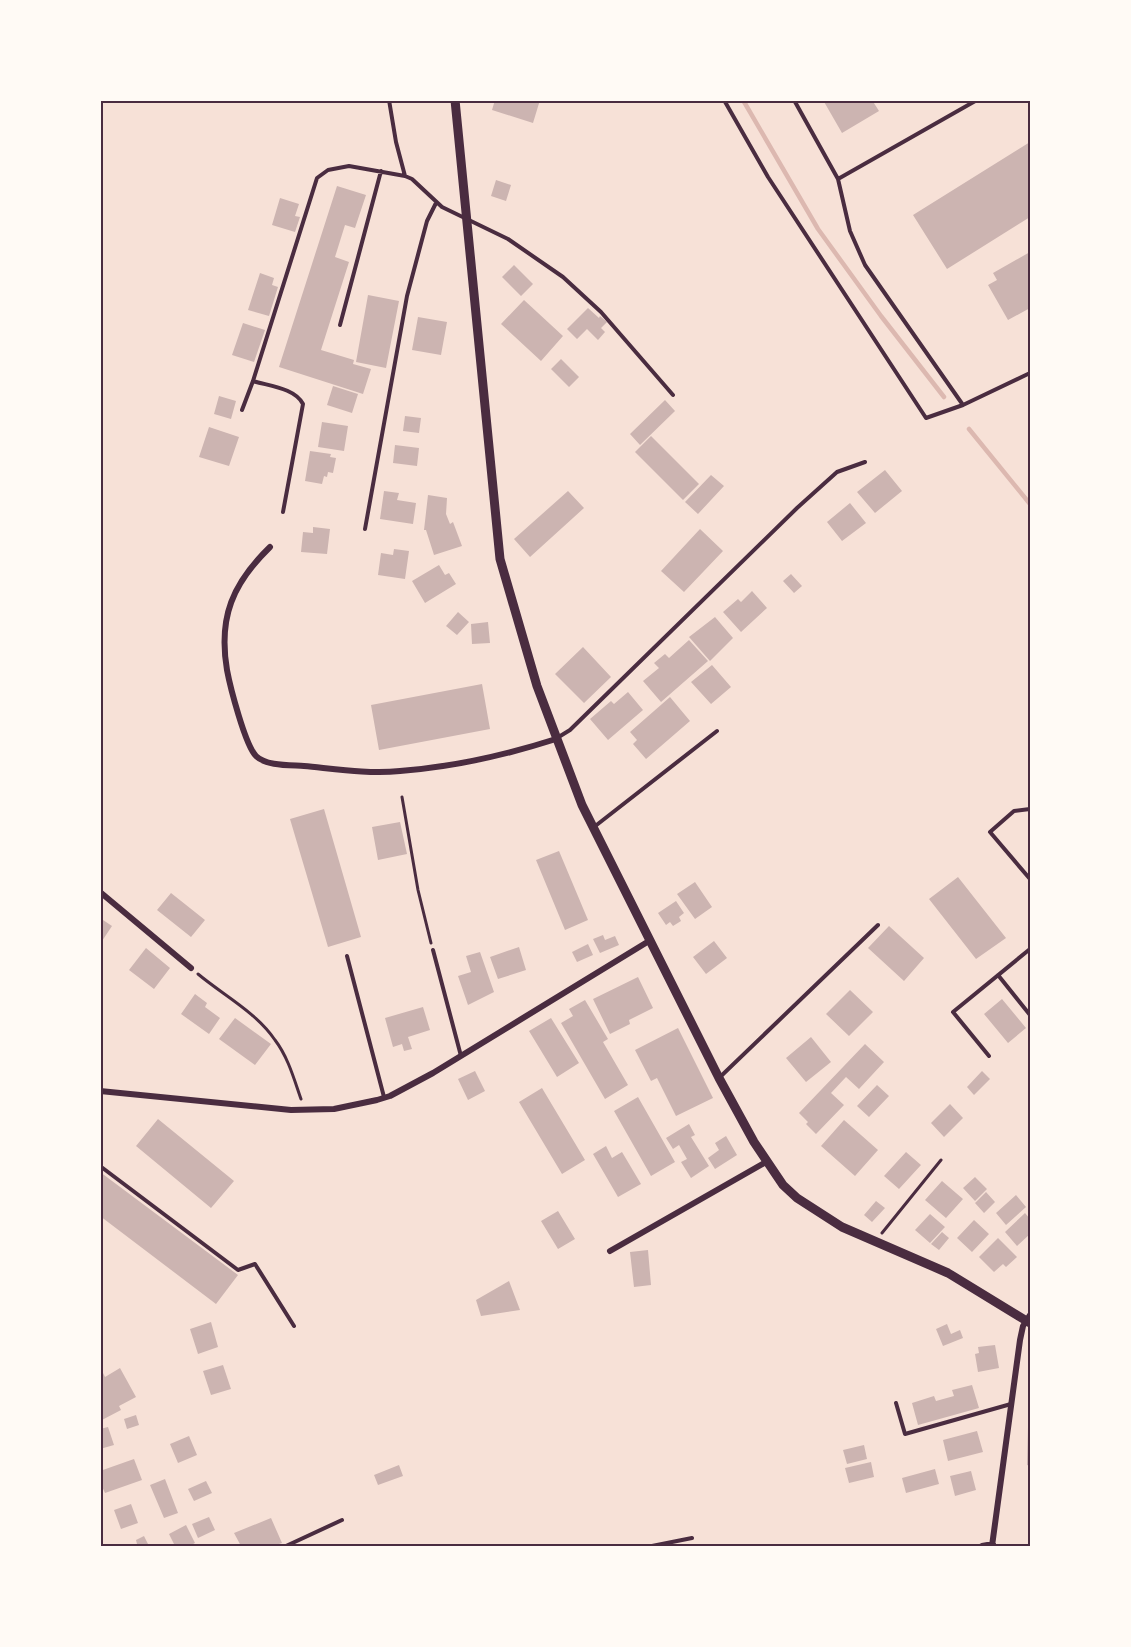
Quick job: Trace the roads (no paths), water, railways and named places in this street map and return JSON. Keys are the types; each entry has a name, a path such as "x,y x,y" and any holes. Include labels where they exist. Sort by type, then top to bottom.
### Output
{"street":[{"path":"455,100 500,560 533,674 556,739 574,786 649,941 719,1078 766,1162 783,1185 797,1198 842,1227 948,1273 1029,1320 1021,1331 993,1545 982,1546"},
{"path":"270,547 252,565 239,584 230,604 224,631 227,671 243,726 256,757 270,762 364,772 399,771 460,763 556,739"},
{"path":"100,892 191,968"},
{"path":"100,1091 303,1110 334,1108 385,1098 461,1056 649,941"},
{"path":"610,1251 766,1162"}],"lane":[{"path":"389,100 396,142 405,176"},
{"path":"724,100 768,177 926,418 963,405 1030,373"},
{"path":"794,100 838,180 850,231 865,265 963,405"},
{"path":"838,180 977,100"},
{"path":"242,410 317,178 328,170 349,166 405,176 436,203 508,239 563,278 601,312 673,395"},
{"path":"340,325 381,171"},
{"path":"364,529 407,296 427,221 436,203"},
{"path":"253,381 293,393 303,404 283,512"},
{"path":"556,739 570,730 796,508 837,472 865,462"},
{"path":"593,827 717,731"},
{"path":"1030,809 1014,811 990,832 1030,879"},
{"path":"719,1078 878,925"},
{"path":"988,1056 953,1012 1030,949"},
{"path":"433,950 461,1056"},
{"path":"347,956 385,1098"},
{"path":"998,975 1030,1015"},
{"path":"100,1166 238,1270 255,1264 294,1326"},
{"path":"896,1403 905,1434 1011,1404"},
{"path":"286,1546 342,1520"},
{"path":"652,1546 692,1538"}],"waterway":[{"path":"743,100 818,229 881,316 944,397"},
{"path":"969,429 1030,504"}]}
